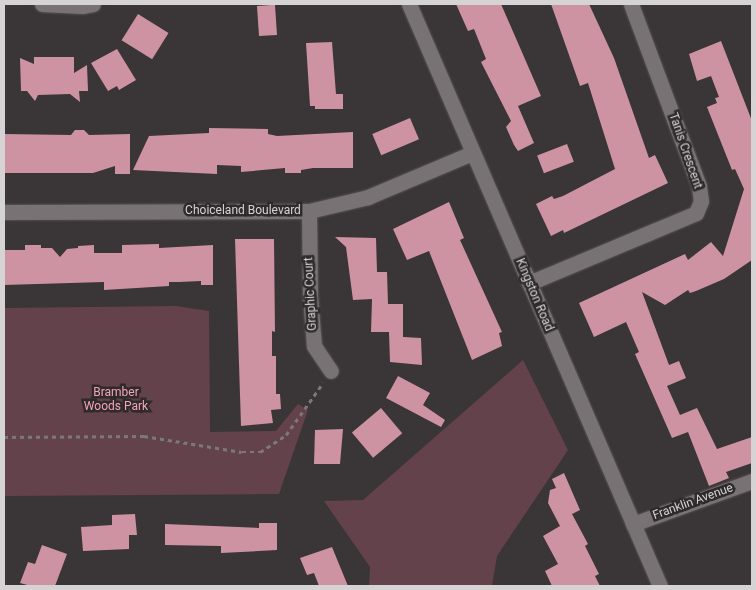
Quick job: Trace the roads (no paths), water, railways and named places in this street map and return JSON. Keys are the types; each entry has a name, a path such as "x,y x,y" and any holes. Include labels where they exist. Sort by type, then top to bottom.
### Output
{"street":[{"path":"42,4 82,6 93,4"},
{"name":"Kingston Road","path":"409,4 660,586"},
{"name":"Tanis Crescent","path":"529,283 696,213 701,201 699,186 631,4"},
{"name":"Choiceland Boulevard","path":"4,212 309,211 368,197 472,153"},
{"name":"Graphic Court","path":"309,211 310,296 314,346 331,371"},
{"name":"Franklin Avenue","path":"633,524 752,481"}],"park label":[{"name":"Bramber Woods Park","path":"116,400"}]}
